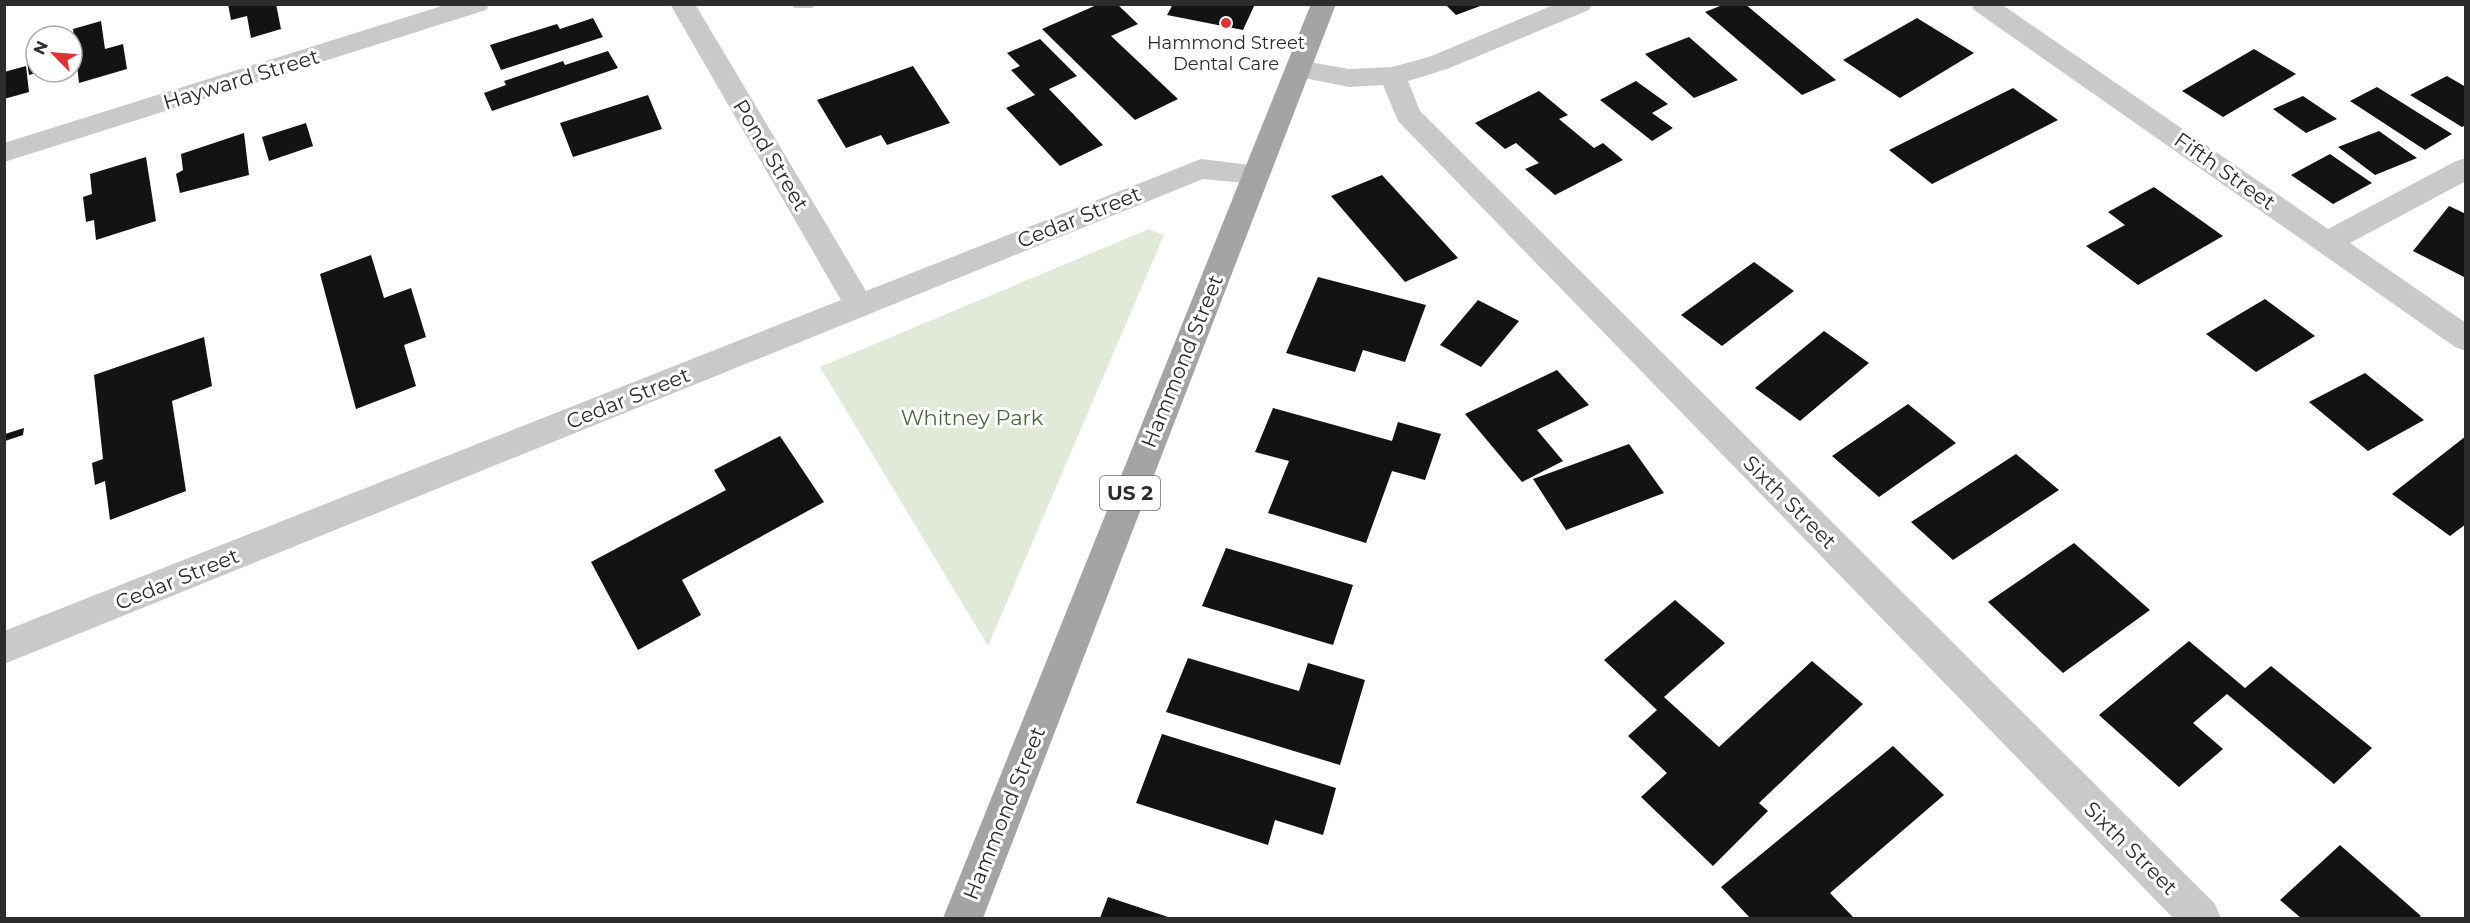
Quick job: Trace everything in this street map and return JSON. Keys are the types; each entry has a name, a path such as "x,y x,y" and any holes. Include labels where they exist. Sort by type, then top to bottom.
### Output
{"main road":[{"name":"Hammond Street","path":"963,918 1324,4"}],"street":[{"name":"Hayward Street","path":"4,153 477,4"},
{"name":"Pond Street","path":"682,4 860,306"},
{"path":"1298,69 1349,78 1393,76 1438,63 1580,4"},
{"name":"Fifth Street","path":"1983,4 2466,339"},
{"name":"Sixth Street","path":"1393,76 1408,115 2201,918"},
{"path":"2328,242 2466,168"},
{"name":"Cedar Street","path":"4,648 1201,169 1256,174"}],"lane":[{"path":"801,4 806,4"}],"green space":[{"name":"Whitney Park","path":"1149,229 1164,235 988,646 820,367"}],"building":[{"path":"228,4 276,4 281,29 251,38 247,16 231,20"},
{"path":"1099,4 1117,4 1138,24 1111,36 1178,99 1135,120 1042,29"},
{"name":"Hammond Street Dental Care","path":"1173,4 1255,4 1243,30 1167,15"},
{"path":"1445,4 1483,4 1483,5 1456,15"},
{"path":"1725,4 1745,4 1836,80 1802,95 1705,12"},
{"path":"593,18 603,37 501,70 490,45 557,24 560,29"},
{"path":"1917,18 1974,53 1900,98 1843,60"},
{"path":"101,21 105,49 123,44 127,69 84,82 84,26"},
{"path":"1689,37 1738,80 1694,98 1645,54"},
{"path":"1040,39 1077,76 1049,89 1103,145 1060,166 1006,108 1035,95 1011,70 1020,66 1007,53"},
{"path":"2254,49 2296,74 2223,117 2182,91"},
{"path":"608,51 618,68 492,111 484,93 506,85 504,81 563,61 565,65"},
{"path":"913,66 950,123 887,145 881,135 846,148 817,100"},
{"path":"24,67 24,84 28,84 29,92 4,99 4,72"},
{"path":"2447,76 2466,87 2466,125 2462,127 2410,95"},
{"path":"1636,81 1668,104 1652,113 1673,128 1652,141 1600,100"},
{"path":"2377,87 2452,134 2425,150 2350,101"},
{"path":"2013,88 2058,120 1932,184 1889,150"},
{"path":"1539,91 1568,115 1559,119 1594,148 1603,143 1623,160 1555,195 1525,169 1539,163 1516,143 1505,149 1475,123"},
{"path":"648,95 662,129 573,157 560,123"},
{"path":"2303,96 2337,119 2306,133 2273,109"},
{"path":"306,123 313,146 269,161 262,137"},
{"path":"2379,131 2417,158 2375,175 2338,147"},
{"path":"244,133 249,175 180,193 176,174 183,170 181,154"},
{"path":"2330,154 2372,183 2333,204 2291,175"},
{"path":"146,157 156,221 96,240 94,220 86,222 83,197 92,194 90,174"},
{"path":"1382,175 1458,258 1405,282 1331,196"},
{"path":"2154,187 2223,236 2138,285 2086,246 2125,225 2108,212"},
{"path":"2449,206 2466,214 2466,278 2413,251"},
{"path":"371,255 384,298 411,288 426,337 404,345 416,386 356,409 320,274"},
{"path":"1754,262 1794,291 1722,346 1681,315"},
{"path":"1318,277 1426,305 1405,362 1363,350 1355,372 1286,353"},
{"path":"2265,299 2315,336 2256,372 2206,334"},
{"path":"1478,300 1519,321 1481,367 1440,345"},
{"path":"1824,331 1869,363 1800,421 1755,388"},
{"path":"204,337 212,386 172,401 186,491 110,520 105,481 95,485 92,463 103,459 94,375"},
{"path":"1557,370 1589,405 1537,430 1563,461 1522,482 1465,414"},
{"path":"2365,373 2424,420 2368,451 2309,402"},
{"path":"1908,404 1956,443 1879,497 1832,456"},
{"path":"1273,408 1392,441 1398,422 1441,434 1425,480 1392,471 1366,543 1268,513 1289,461 1255,452"},
{"path":"24,428 23,435 5,441 5,434"},
{"path":"780,436 824,502 682,580 701,615 638,650 591,562 726,490 714,470"},
{"path":"2466,436 2466,524 2450,536 2392,494"},
{"path":"1629,444 1664,493 1566,530 1533,479"},
{"path":"2016,454 2059,490 1953,560 1911,522"},
{"path":"2074,543 2150,610 2063,673 1988,602"},
{"path":"1226,548 1353,585 1333,645 1202,606"},
{"path":"1675,600 1725,643 1664,697 1719,747 1812,661 1863,704 1759,803 1768,811 1713,866 1641,797 1667,773 1628,736 1657,710 1604,660"},
{"path":"2189,641 2245,688 2271,666 2372,748 2334,784 2227,694 2193,723 2223,749 2179,787 2099,715"},
{"path":"1188,658 1299,691 1308,663 1365,680 1340,765 1166,712"},
{"path":"1162,734 1336,788 1323,835 1275,820 1268,845 1136,803"},
{"path":"1893,746 1944,795 1830,893 1854,918 1750,918 1721,887"},
{"path":"2340,845 2421,916 2418,918 2301,918 2280,900"},
{"path":"1108,897 1171,918 1100,918"}],"place":[{"name":"Hammond Street Dental Care","path":"1226,23"}]}
